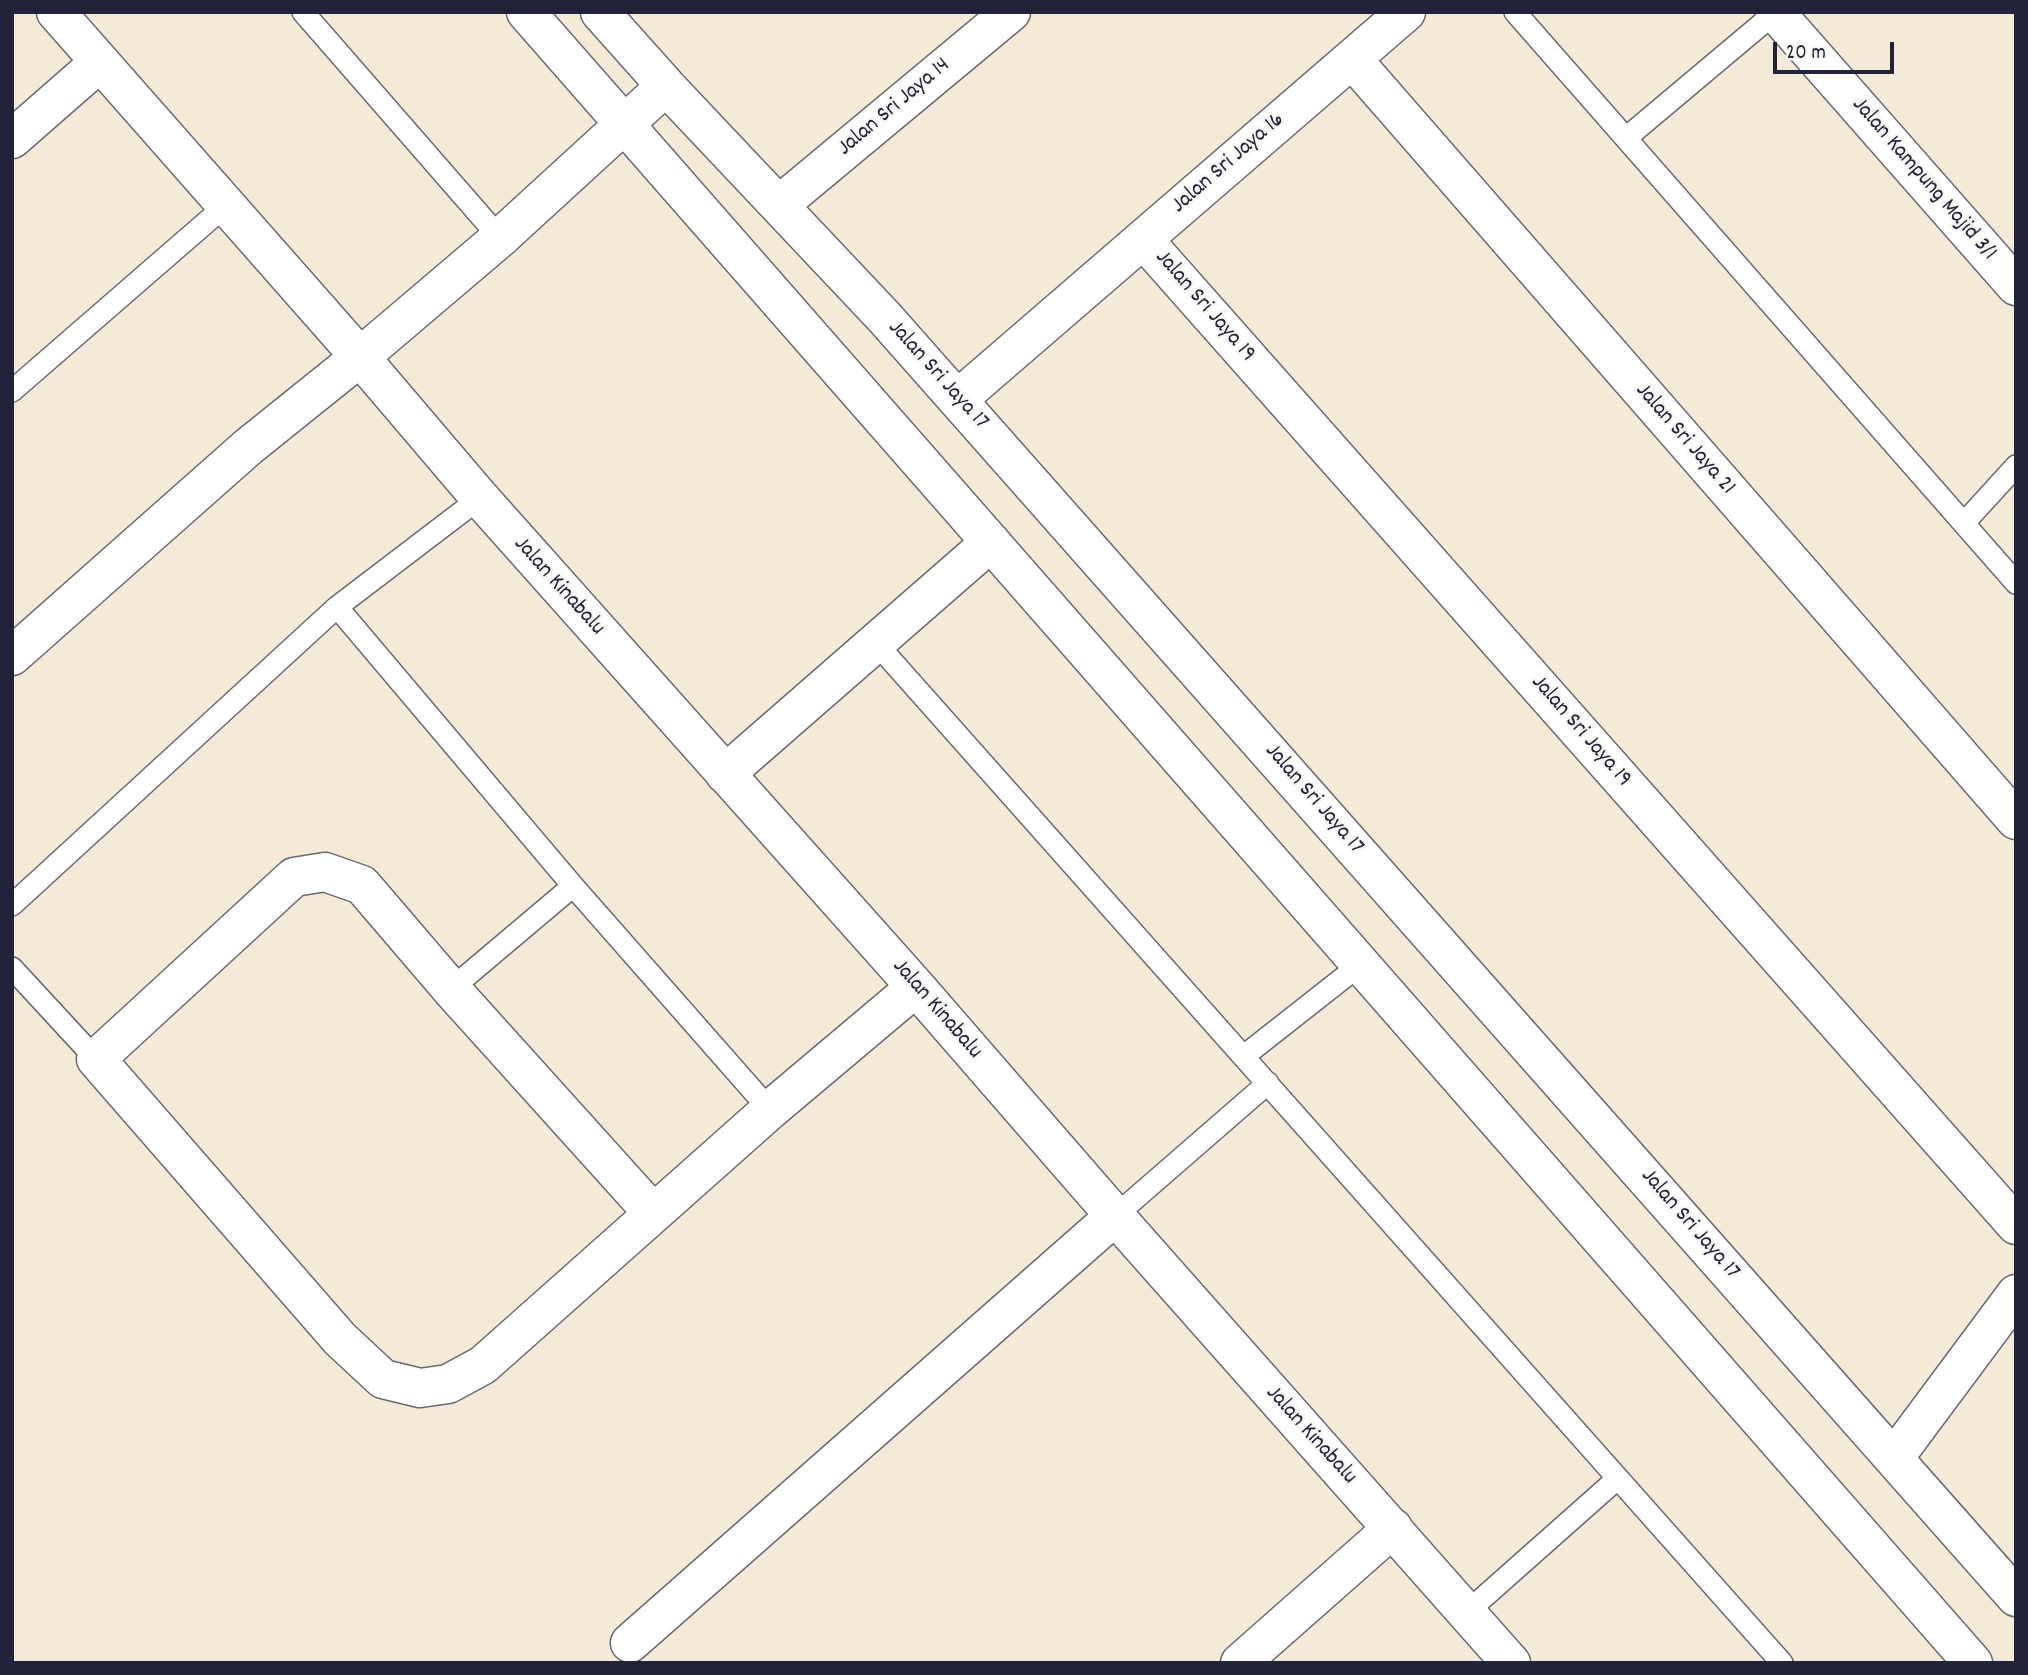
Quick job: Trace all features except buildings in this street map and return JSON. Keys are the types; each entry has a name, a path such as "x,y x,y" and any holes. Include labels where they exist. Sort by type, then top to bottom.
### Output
{"street":[{"name":"Jalan Kinabalu","path":"56,12 360,357 480,498 916,987 1511,1663"},
{"path":"526,12 1973,1663"},
{"name":"Jalan Sri Jaya 17","path":"600,12 958,399 2016,1597"},
{"name":"Jalan Sri Jaya 14","path":"779,205 970,25 1011,12"},
{"name":"Jalan Sri Jaya 16","path":"958,399 1406,12"},
{"name":"Jalan Kampung Majid 3/1","path":"1775,12 2016,286"},
{"name":"Jalan Sri Jaya 21","path":"1352,59 2016,820"},
{"path":"12,139 100,62"},
{"path":"12,656 248,447 360,357 500,238 666,86"},
{"name":"Jalan Sri Jaya 19","path":"1143,239 2016,1225"},
{"path":"725,774 991,542"},
{"path":"653,1213 452,989 362,884 325,872 294,877 96,1059 340,1339 383,1379 419,1388 448,1384 483,1366 770,1110 916,987"},
{"path":"630,1643 1115,1216"},
{"path":"1894,1458 2016,1294"},
{"path":"1240,1663 1393,1528"}],"lane":[{"path":"303,12 500,238"},
{"path":"1515,12 2016,583"},
{"path":"1626,138 1775,12"},
{"path":"12,391 225,206"},
{"path":"1964,523 2016,466"},
{"path":"12,905 337,607 480,498"},
{"path":"337,607 573,886 770,1110"},
{"path":"875,642 1782,1663"},
{"path":"452,989 573,886"},
{"path":"1244,1056 1361,964"},
{"path":"12,968 96,1059"},
{"path":"1115,1216 1268,1083"},
{"path":"1467,1612 1617,1479"}]}
